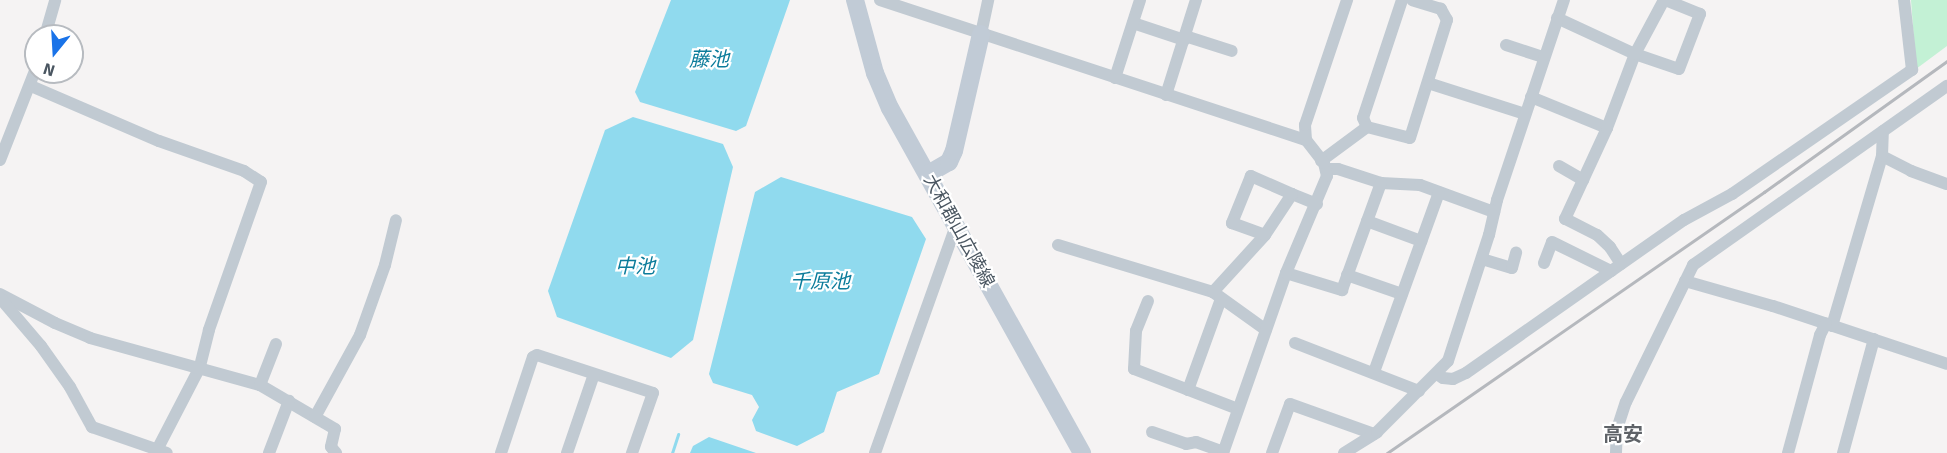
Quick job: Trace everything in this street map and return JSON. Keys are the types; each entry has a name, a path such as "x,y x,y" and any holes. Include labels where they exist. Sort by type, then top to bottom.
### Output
{"main road":[{"name":"大和郡山広陵線","path":"855,0 875,73 901,128 1082,453"},
{"path":"928,174 949,162 954,150 981,34"}],"street":[{"path":"48,24 55,0"},
{"path":"880,0 1306,140"},
{"path":"981,34 988,0"},
{"path":"1115,78 1140,0"},
{"path":"1166,94 1196,0"},
{"path":"1347,0 1305,125 1306,140 1324,165 1381,183 1420,185 1494,212"},
{"path":"1367,127 1363,118 1402,0"},
{"path":"1367,127 1410,138 1448,20 1440,9 1412,0"},
{"path":"1344,453 1374,434 1448,361 1564,0"},
{"path":"1557,18 1635,54 1679,69 1700,14 1665,0 1635,54 1607,128 1565,219 1597,235 1610,247 1616,268"},
{"path":"1437,374 1443,378 1453,379 1466,373 1684,220 1732,194 1912,70 1904,0"},
{"path":"1133,23 1232,51"},
{"path":"1506,45 1544,57"},
{"path":"1428,82 1526,114"},
{"path":"0,160 20,105 30,86 159,141 243,171 261,182 209,330 200,367 163,451 92,427 70,387 41,346 0,296"},
{"path":"1616,453 1617,429 1626,402 1693,265 1947,86"},
{"path":"1531,98 1607,128"},
{"path":"1152,432 1186,444 1196,442 1223,453 1286,273 1317,204 1324,165 1367,127"},
{"path":"1788,453 1820,335 1829,324 1882,156 1883,131"},
{"path":"1882,156 1911,171 1947,184"},
{"path":"1559,166 1583,180"},
{"path":"1265,236 1232,223 1251,176 1317,204"},
{"path":"1286,273 1342,290 1381,183"},
{"path":"1374,372 1439,192"},
{"path":"1188,390 1217,296 1265,236 1292,194"},
{"path":"315,417 360,335 385,265 396,220"},
{"path":"1367,220 1421,241"},
{"path":"877,453 956,225"},
{"path":"1544,262 1552,242 1616,268"},
{"path":"1058,245 1152,273 1217,296 1266,330"},
{"path":"1482,258 1512,268 1516,253"},
{"path":"1347,275 1402,294"},
{"path":"1685,281 1829,324 1947,364"},
{"path":"0,296 90,338 260,385 335,429 331,447 336,453"},
{"path":"1148,301 1136,331 1134,369 1238,409"},
{"path":"1843,453 1874,339"},
{"path":"1294,343 1419,391"},
{"path":"260,385 276,344"},
{"path":"501,453 533,357 537,355 653,393 632,453"},
{"path":"567,453 594,374"},
{"path":"269,453 289,401"},
{"path":"1272,453 1290,404 1374,434"}],"green space":[{"path":"1911,0 1947,0 1947,46 1916,69"}],"water":[{"name":"藤池","path":"671,0 790,0 746,126 736,131 640,102 635,92"},
{"name":"中池","path":"633,117 723,144 733,167 693,340 671,358 557,317 548,291 605,130"},
{"name":"千原池","path":"781,177 912,217 926,239 879,374 837,392 824,432 797,446 756,431 752,420 759,407 752,395 713,383 709,374 755,192"},
{"path":"709,437 756,453 690,453 693,446"}],"waterway":[{"path":"672,453 678,434"}],"railway":[{"path":"1387,453 1764,192 1947,61"}],"district":[{"name":"高安","path":"1623,434"}]}
